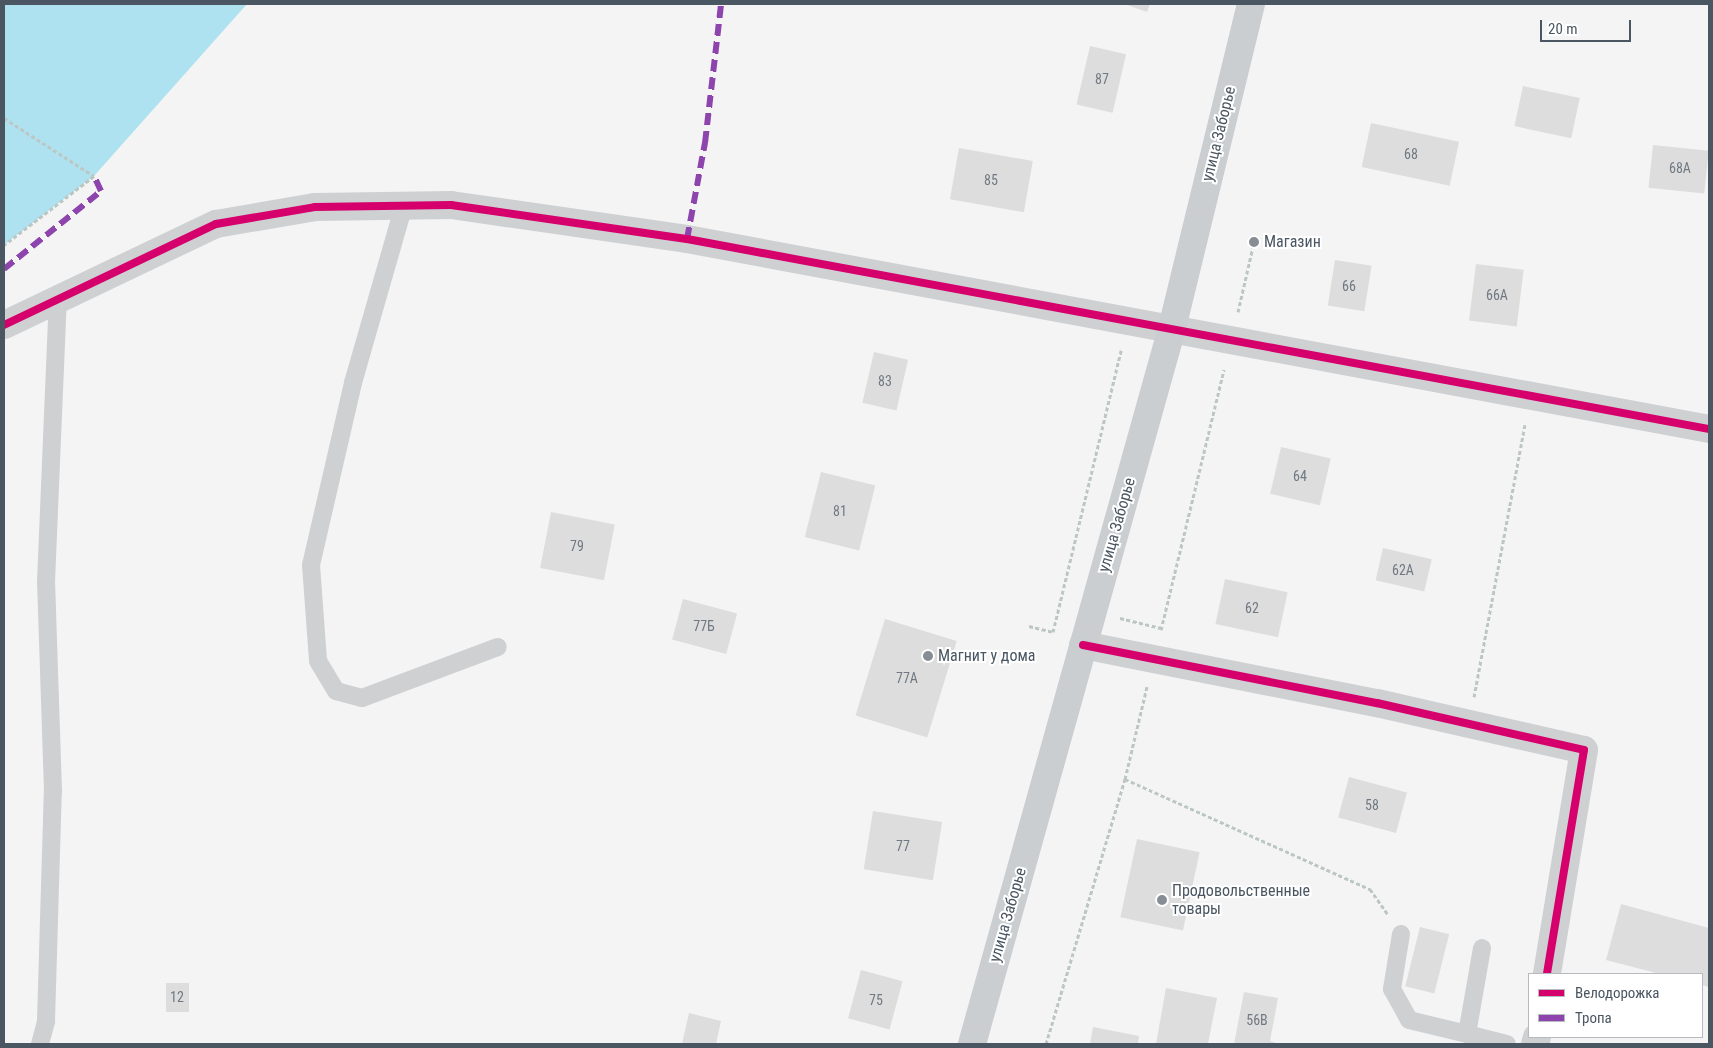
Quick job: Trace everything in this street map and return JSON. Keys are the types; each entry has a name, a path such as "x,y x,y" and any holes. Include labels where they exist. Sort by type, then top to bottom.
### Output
{"main road":[{"name":"улица Заборье","path":"972,1044 1172,328 1251,4"}],"street":[{"path":"4,325 58,296 216,224 316,207 452,205 688,239 1709,429"},
{"path":"1083,645 1468,724 1584,750 1547,973"}],"lane":[{"path":"404,205 353,383 311,565 318,661 336,691 362,698 498,647"},
{"path":"40,1044 46,1021 53,792 46,582 58,296"},
{"path":"1401,934 1392,989 1409,1020 1506,1044"},
{"path":"1467,1034 1482,948"}],"path":[{"path":"4,118 94,176 4,246"},
{"path":"1046,1044 1124,779 1254,242"},
{"path":"1029,626 1053,632 1122,342"},
{"path":"1468,724 1531,396"},
{"path":"1124,779 1370,889 1401,934"}],"water":[{"path":"4,4 247,4 94,176 4,245"}],"building":[{"path":"1124,4 1150,4 1147,12"},
{"path":"1090,46 1126,54 1113,113 1077,104"},
{"path":"1523,86 1580,98 1571,138 1514,126"},
{"path":"1371,123 1459,142 1450,186 1362,167"},
{"path":"1653,145 1709,151 1704,194 1649,188"},
{"path":"959,148 1033,161 1024,212 950,199"},
{"path":"1335,260 1372,266 1364,311 1328,305"},
{"path":"1476,264 1524,270 1517,326 1469,321"},
{"path":"874,352 908,360 896,411 862,403"},
{"path":"1281,447 1331,458 1320,505 1270,494"},
{"path":"821,472 875,486 859,551 805,537"},
{"path":"551,512 615,524 604,580 540,568"},
{"path":"1383,548 1432,559 1424,591 1376,580"},
{"path":"1225,579 1288,592 1278,637 1215,624"},
{"path":"683,599 737,613 726,654 672,640"},
{"path":"885,619 957,641 927,738 855,716"},
{"path":"1349,777 1407,793 1396,833 1338,818"},
{"path":"873,811 942,822 933,880 864,869"},
{"path":"1137,839 1200,852 1183,931 1120,917"},
{"path":"1621,904 1709,928 1709,987 1703,985 1703,973 1656,973 1606,960"},
{"path":"1420,927 1449,934 1434,993 1405,986"},
{"path":"861,970 903,981 890,1029 848,1018"},
{"path":"166,983 189,983 189,1012 166,1012"},
{"path":"1166,988 1217,998 1208,1044 1156,1044"},
{"path":"1244,992 1278,998 1270,1041 1279,1044 1234,1044"},
{"path":"689,1013 721,1021 716,1044 682,1044"},
{"path":"1093,1027 1139,1036 1138,1044 1090,1044"}],"marked path":[{"path":"687,239 705,143 721,4"},
{"path":"4,269 101,191 94,176"}],"cycle path":[{"path":"4,325 216,224 315,207 451,205 687,239 1709,429"},
{"path":"1083,645 1377,703 1584,750 1547,973"}],"place":[{"name":"Магазин","path":"1254,242"},
{"name":"Магнит у дома","path":"928,656"},
{"name":"Продовольственные товары","path":"1162,900"}]}
